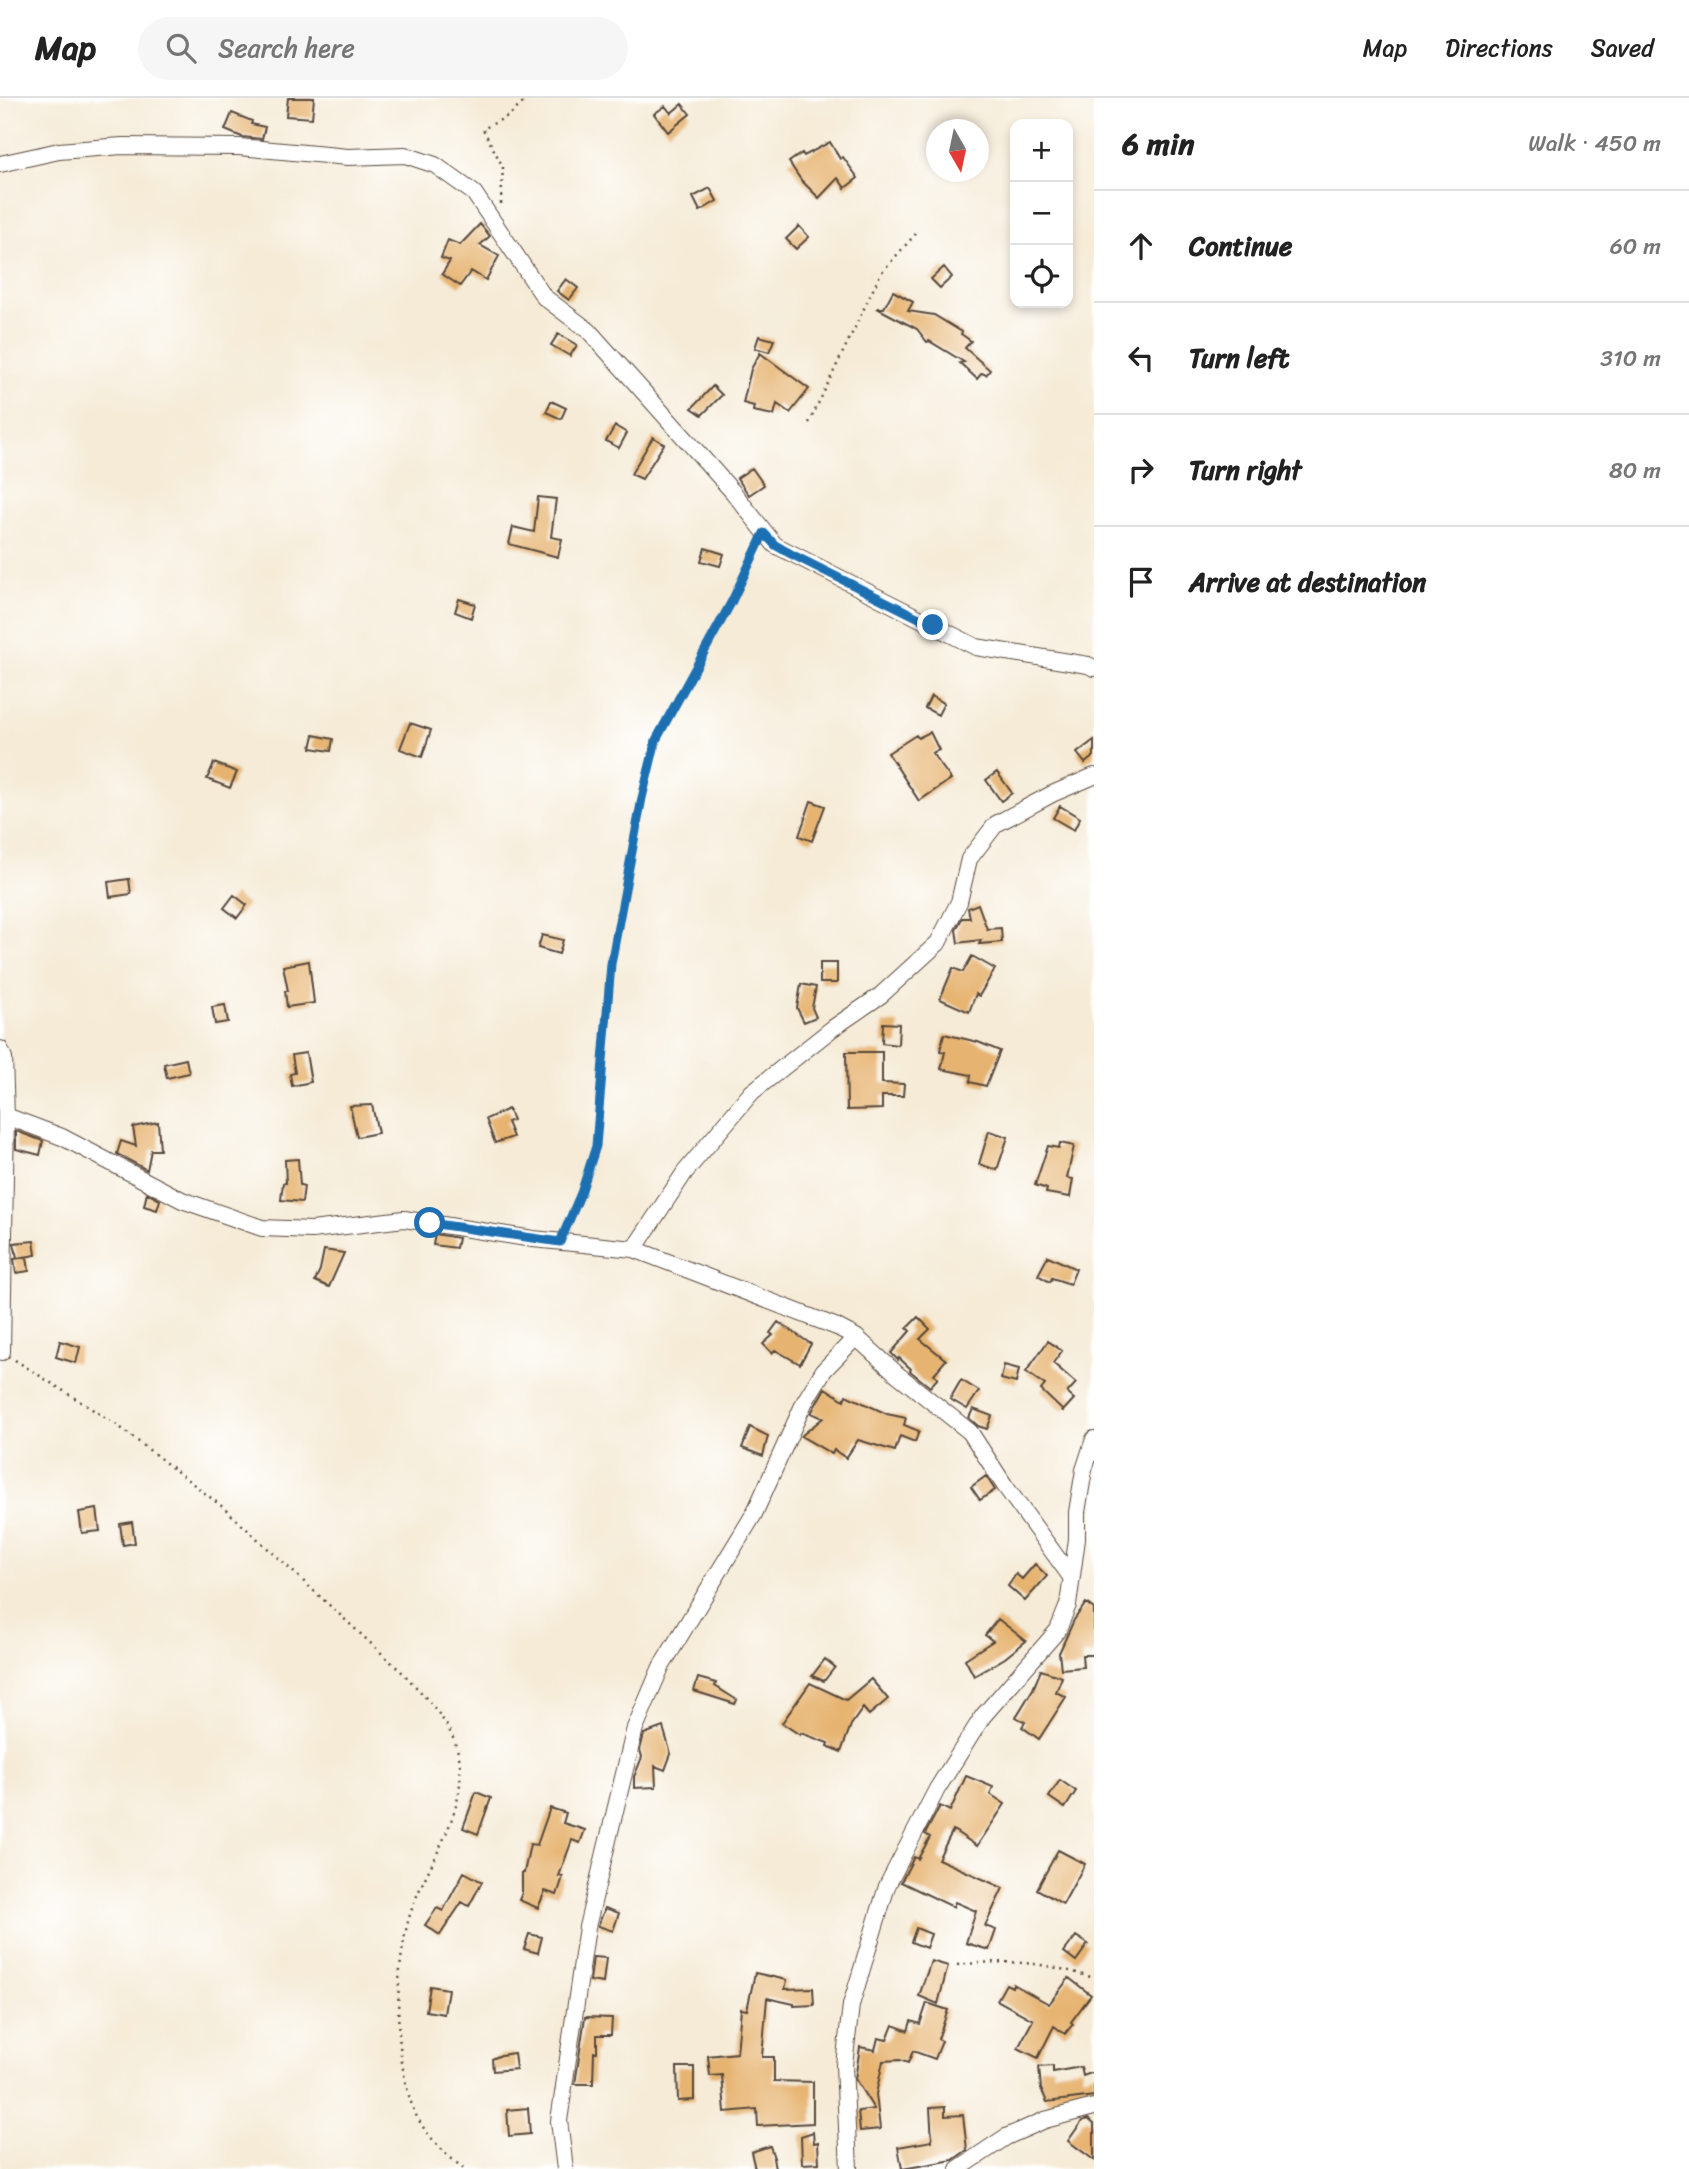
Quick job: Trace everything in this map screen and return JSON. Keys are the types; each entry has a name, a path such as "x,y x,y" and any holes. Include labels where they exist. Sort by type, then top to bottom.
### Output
{"street":[{"path":"0,164 72,150 122,146 226,146 348,156 405,155 435,165 474,193 544,297 589,331 733,492 775,545 976,647 1094,668"},
{"path":"634,1249 685,1172 752,1092 833,1028 881,995 938,943 959,902 969,859 996,824 1052,794 1094,776"},
{"path":"0,1049 4,1058 6,1116 2,1352"},
{"path":"6,1116 62,1137 182,1200 262,1228 312,1230 404,1219 560,1242 634,1249 836,1327 856,1337 897,1374 970,1432 1005,1486 1071,1577"},
{"path":"565,2169 559,2121 587,1927 635,1728 661,1667 754,1514 805,1401 824,1370 856,1337"},
{"path":"854,2168 844,2065 851,2006 887,1886 937,1789 983,1716 1058,1630 1068,1605 1077,1539 1077,1512 1084,1470 1094,1439"},
{"path":"958,2169 1006,2137 1045,2120 1094,2106"}],"path":[{"path":"501,208 503,167 483,129 510,115 528,98"},
{"path":"809,423 881,273 919,230"},
{"path":"560,1242 581,1193 596,1146 611,964 642,798 656,740 732,601 764,533"},
{"path":"2,1352 117,1425 224,1508 404,1674 426,1698 454,1740 459,1759 459,1796 409,1918 399,1979 398,2028 402,2067 414,2111 433,2140 464,2169"},
{"path":"957,1965 997,1960 1029,1962 1068,1969 1094,1978"}],"building":[{"path":"288,98 314,98 312,118 286,116"},
{"path":"682,104 690,114 668,132 654,114 665,106 671,113"},
{"path":"232,113 252,121 251,124 265,127 262,139 242,137 225,130"},
{"path":"830,142 840,159 843,157 858,178 845,188 838,178 819,198 801,180 789,162 802,153 804,156"},
{"path":"710,188 717,201 700,211 693,197"},
{"path":"480,224 490,236 480,245 499,256 486,280 471,271 460,286 442,274 450,261 441,258 448,240 460,245"},
{"path":"799,226 809,237 796,249 786,239"},
{"path":"944,267 952,277 940,288 931,279"},
{"path":"566,279 578,288 569,300 557,291"},
{"path":"893,291 913,302 908,311 934,315 962,332 961,334 971,341 965,348 990,370 986,375 982,373 977,379 960,363 964,362 927,342 917,329 877,308 884,308"},
{"path":"558,334 577,345 570,356 551,345"},
{"path":"759,336 774,340 769,352 755,348"},
{"path":"760,353 809,389 790,413 777,404 774,415 753,411 754,406 743,403 751,369"},
{"path":"713,386 722,395 702,415 692,408"},
{"path":"551,401 566,408 561,419 546,412"},
{"path":"615,426 627,433 619,448 606,441"},
{"path":"653,437 664,444 642,479 631,474"},
{"path":"752,468 764,485 749,495 737,478"},
{"path":"538,497 556,499 551,537 562,539 558,557 509,544 513,527 534,532"},
{"path":"705,548 724,554 720,566 701,561"},
{"path":"459,599 475,604 471,618 455,612"},
{"path":"931,696 944,703 938,715 925,708"},
{"path":"410,723 431,730 422,757 400,749"},
{"path":"930,732 939,750 932,753 951,779 919,801 888,753 916,735 918,738"},
{"path":"314,735 333,739 331,751 311,748"},
{"path":"1094,740 1094,756 1085,763 1077,753"},
{"path":"214,763 237,772 230,788 207,779"},
{"path":"997,772 1012,793 1001,801 986,780"},
{"path":"811,801 825,806 812,841 799,836"},
{"path":"1060,806 1080,818 1074,830 1053,818"},
{"path":"129,879 131,894 110,897 108,882"},
{"path":"234,895 247,905 237,918 224,908"},
{"path":"978,904 987,929 1001,928 1002,942 979,944 981,940 958,943 956,930 962,918 970,918 968,908"},
{"path":"542,935 563,940 559,954 538,948"},
{"path":"972,956 995,969 979,996 976,994 969,1012 940,999 953,968 963,972"},
{"path":"309,961 314,1003 287,1007 285,991 288,991 283,966"},
{"path":"820,963 837,963 837,983 820,983"},
{"path":"801,984 816,987 812,1008 816,1017 804,1022 797,1008"},
{"path":"225,1005 228,1022 215,1024 212,1007"},
{"path":"883,1023 899,1024 898,1045 882,1043"},
{"path":"944,1034 978,1042 1000,1051 986,1086 970,1082 971,1075 941,1069 945,1052 940,1051"},
{"path":"846,1052 882,1052 882,1083 904,1084 903,1096 882,1096 882,1109 847,1110"},
{"path":"306,1053 311,1082 292,1086 290,1074 295,1073 292,1055"},
{"path":"186,1059 189,1073 167,1078 164,1064"},
{"path":"372,1105 378,1133 357,1137 350,1106"},
{"path":"508,1109 513,1120 507,1122 513,1137 495,1143 486,1119"},
{"path":"158,1122 160,1150 151,1150 147,1170 117,1154 121,1141 136,1146 133,1127"},
{"path":"16,1131 43,1141 40,1155 16,1149"},
{"path":"989,1131 1008,1137 997,1170 979,1164"},
{"path":"1060,1143 1074,1146 1067,1178 1073,1179 1070,1197 1046,1193 1047,1189 1035,1185 1048,1146 1059,1148"},
{"path":"298,1159 300,1185 304,1186 302,1202 281,1200 283,1183 286,1183 285,1160"},
{"path":"147,1193 160,1200 157,1210 144,1206"},
{"path":"435,1234 458,1238 456,1248 433,1245"},
{"path":"34,1241 36,1255 17,1258 14,1243"},
{"path":"324,1250 344,1253 329,1287 315,1281"},
{"path":"1048,1256 1076,1269 1070,1284 1052,1278 1050,1282 1038,1275"},
{"path":"27,1257 29,1271 16,1273 14,1259"},
{"path":"918,1317 930,1329 920,1339 946,1360 934,1374 938,1378 930,1387 891,1353 910,1331 907,1328"},
{"path":"778,1322 811,1344 800,1364 775,1350 772,1353 763,1344 773,1335 770,1333"},
{"path":"60,1341 80,1347 76,1363 56,1357"},
{"path":"1048,1341 1062,1351 1053,1363 1076,1383 1067,1393 1074,1399 1063,1411 1041,1390 1045,1385 1026,1372"},
{"path":"1004,1365 1019,1369 1016,1383 1001,1379"},
{"path":"961,1380 979,1391 967,1409 950,1399"},
{"path":"825,1388 844,1400 846,1395 887,1414 906,1418 904,1425 919,1431 915,1442 900,1436 895,1451 858,1440 846,1458 834,1450 832,1454 801,1436 823,1418 811,1413"},
{"path":"973,1409 992,1416 987,1429 978,1426 969,1418"},
{"path":"750,1427 768,1436 763,1456 742,1448"},
{"path":"986,1476 995,1490 980,1500 971,1487"},
{"path":"97,1509 100,1531 82,1533 79,1512"},
{"path":"132,1522 135,1543 123,1545 120,1524"},
{"path":"1035,1564 1047,1576 1025,1601 1008,1586 1016,1574 1022,1579"},
{"path":"1086,1603 1094,1609 1094,1655 1082,1655 1083,1667 1061,1669 1059,1653 1074,1620"},
{"path":"998,1619 1026,1641 1005,1658 974,1676 965,1659 993,1641 985,1635"},
{"path":"825,1659 835,1667 824,1681 812,1676"},
{"path":"1041,1670 1062,1677 1056,1692 1066,1697 1039,1739 1022,1727 1025,1722 1016,1717"},
{"path":"698,1678 716,1683 715,1686 737,1700 735,1704 694,1691"},
{"path":"871,1679 888,1699 869,1715 863,1708 851,1725 841,1752 827,1746 828,1743 801,1733 800,1735 782,1723 810,1683 846,1700"},
{"path":"663,1727 671,1754 665,1770 655,1766 656,1787 634,1788 634,1777 642,1757 640,1750 644,1734"},
{"path":"966,1776 993,1787 990,1794 1005,1804 977,1846 953,1830 938,1859 1003,1888 985,1926 996,1930 989,1950 966,1943 976,1911 955,1902 953,1907 901,1882 914,1857 918,1859 930,1837 925,1834 940,1806 950,1811"},
{"path":"1060,1780 1076,1791 1065,1808 1049,1797"},
{"path":"476,1792 491,1798 478,1834 463,1828"},
{"path":"550,1808 566,1813 563,1823 585,1830 580,1843 572,1840 559,1876 563,1877 557,1895 545,1891 538,1908 519,1900 522,1893 522,1873 530,1844 537,1845"},
{"path":"1058,1850 1085,1864 1063,1904 1037,1889"},
{"path":"464,1872 482,1882 469,1906 462,1902 440,1935 425,1925 437,1908 443,1911"},
{"path":"605,1908 619,1913 613,1931 598,1926"},
{"path":"916,1928 931,1934 926,1948 911,1942"},
{"path":"529,1934 542,1937 538,1953 524,1949"},
{"path":"1076,1936 1088,1944 1076,1961 1064,1952"},
{"path":"593,1957 606,1958 603,1983 590,1981"},
{"path":"931,1961 948,1966 938,2004 919,1996"},
{"path":"755,1973 787,1980 785,1989 813,1988 814,2005 794,2006 767,1998 762,2057 774,2057 774,2081 813,2082 813,2123 758,2126 757,2109 725,2112 722,2075 710,2076 708,2056 737,2053 741,2009 747,2010"},
{"path":"1069,1978 1091,1995 1071,2022 1073,2024 1065,2034 1054,2026 1038,2058 1018,2048 1033,2020 997,2000 1006,1984 1012,1987 1013,1984 1049,2004"},
{"path":"430,1986 448,1989 444,2014 426,2011"},
{"path":"927,2003 948,2010 938,2039 942,2041 935,2059 913,2051 908,2063 900,2060 883,2061 876,2094 880,2129 860,2131 858,2111 874,2109 855,2079 860,2047 875,2050 878,2038 887,2040 893,2025 908,2031 911,2021 920,2024"},
{"path":"585,2017 612,2018 611,2035 597,2035 593,2084 575,2084"},
{"path":"514,2053 516,2069 493,2071 492,2059"},
{"path":"1053,2066 1053,2072 1081,2067 1083,2076 1094,2072 1094,2096 1047,2102 1041,2089 1039,2067"},
{"path":"677,2067 694,2067 694,2100 678,2101"},
{"path":"945,2107 945,2116 963,2115 967,2150 953,2160 902,2169 898,2147 932,2141 930,2108"},
{"path":"528,2108 530,2134 509,2136 507,2110"},
{"path":"1088,2119 1094,2124 1094,2160 1068,2141 1082,2121"},
{"path":"813,2132 814,2143 818,2142 819,2163 802,2164 801,2136"},
{"path":"770,2146 775,2169 755,2169 751,2152"}],"route":[{"path":"430,1223 560,1242 581,1193 596,1146 611,964 642,798 656,740 732,601 764,533 775,545 824,572 933,625"}]}
